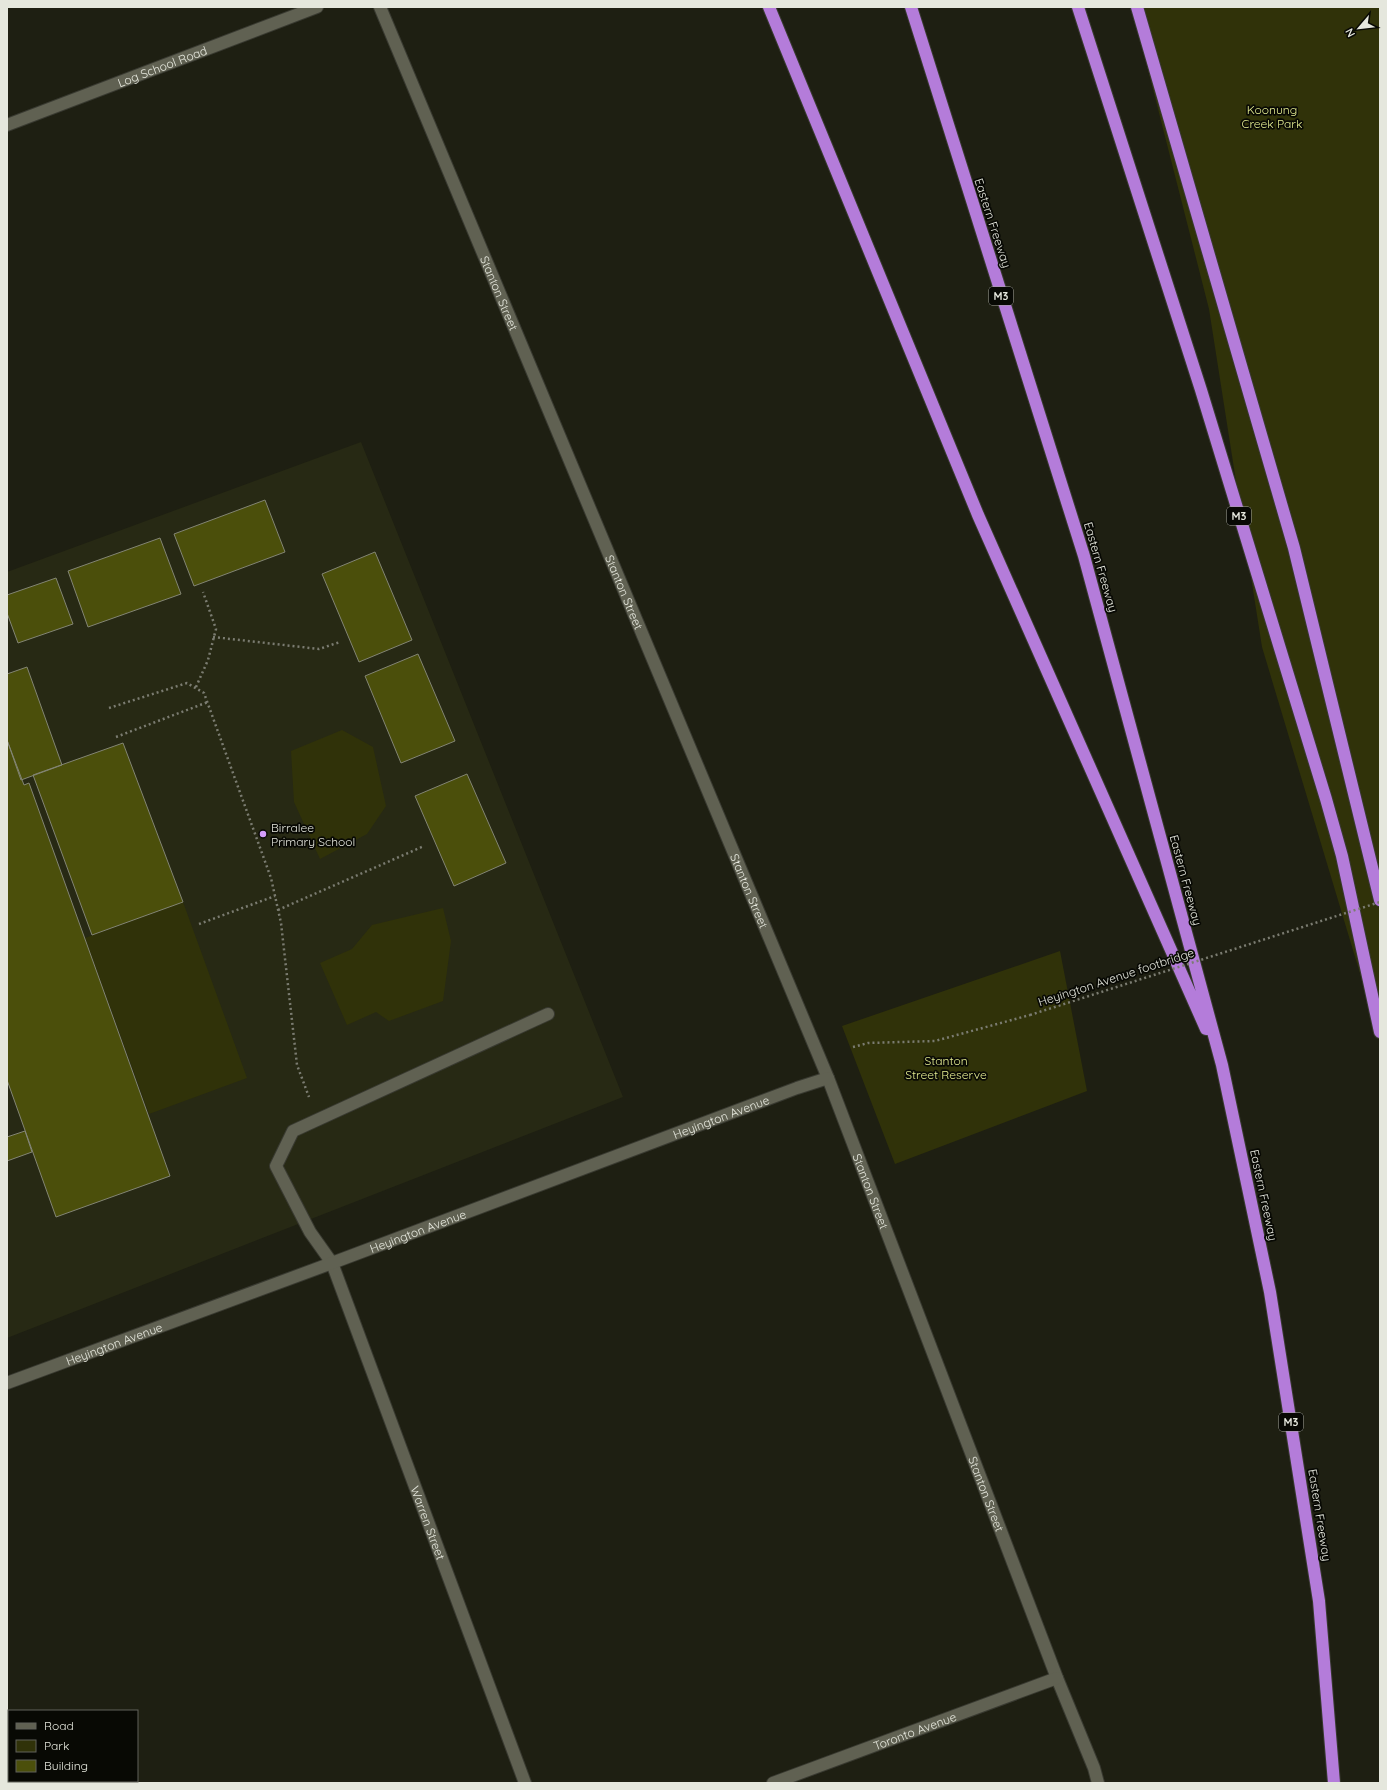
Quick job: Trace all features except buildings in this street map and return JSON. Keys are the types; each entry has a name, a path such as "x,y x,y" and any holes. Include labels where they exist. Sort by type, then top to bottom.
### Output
{"highway":[{"path":"769,7 978,516 1222,1065"},
{"name":"Eastern Freeway","path":"910,7 1084,556 1222,1065 1270,1292 1319,1601 1334,1783"},
{"name":"M3","path":"1078,7 1201,390 1326,799 1342,856 1380,1032"},
{"path":"1137,7 1294,548 1380,901"}],"street":[{"name":"Log School Road","path":"7,124 317,7"},
{"name":"Stanton Street","path":"380,7 828,1078 1057,1678 1094,1768 1098,1783"},
{"path":"318,1120 548,1014"},
{"name":"Heyington Avenue","path":"7,1383 332,1263 797,1088 828,1078"},
{"name":"Warren Street","path":"318,1120 293,1131 276,1166 310,1232 332,1263 525,1783"},
{"name":"Toronto Avenue","path":"773,1783 1057,1678"}],"path":[{"path":"196,687 208,660 216,629 203,592"},
{"path":"213,637 319,649 340,642"},
{"path":"109,708 187,683 204,693 271,878 278,910 297,1065 318,1120"},
{"path":"116,736 208,702"},
{"path":"278,910 424,846"},
{"path":"199,924 275,896"},
{"name":"Heyington Avenue footbridge","path":"853,1047 868,1043 935,1041 1030,1015 1380,901"}],"shaded area":[{"name":"Birralee Primary School","path":"361,442 623,1097 7,1338 7,572"}],"green space":[{"name":"Koonung Creek Park","path":"1132,7 1380,7 1380,1040 1262,647 1209,309"},
{"path":"342,730 373,747 386,806 367,834 320,859 294,802 291,751"},
{"path":"183,902 247,1078 149,1114 85,938"},
{"path":"443,908 451,941 443,1001 389,1021 376,1012 347,1025 320,963 352,949 372,925"},
{"name":"Stanton Street Reserve","path":"1060,951 1087,1091 895,1164 842,1026"}],"place":[{"name":"Birralee Primary School","path":"263,834"}]}
